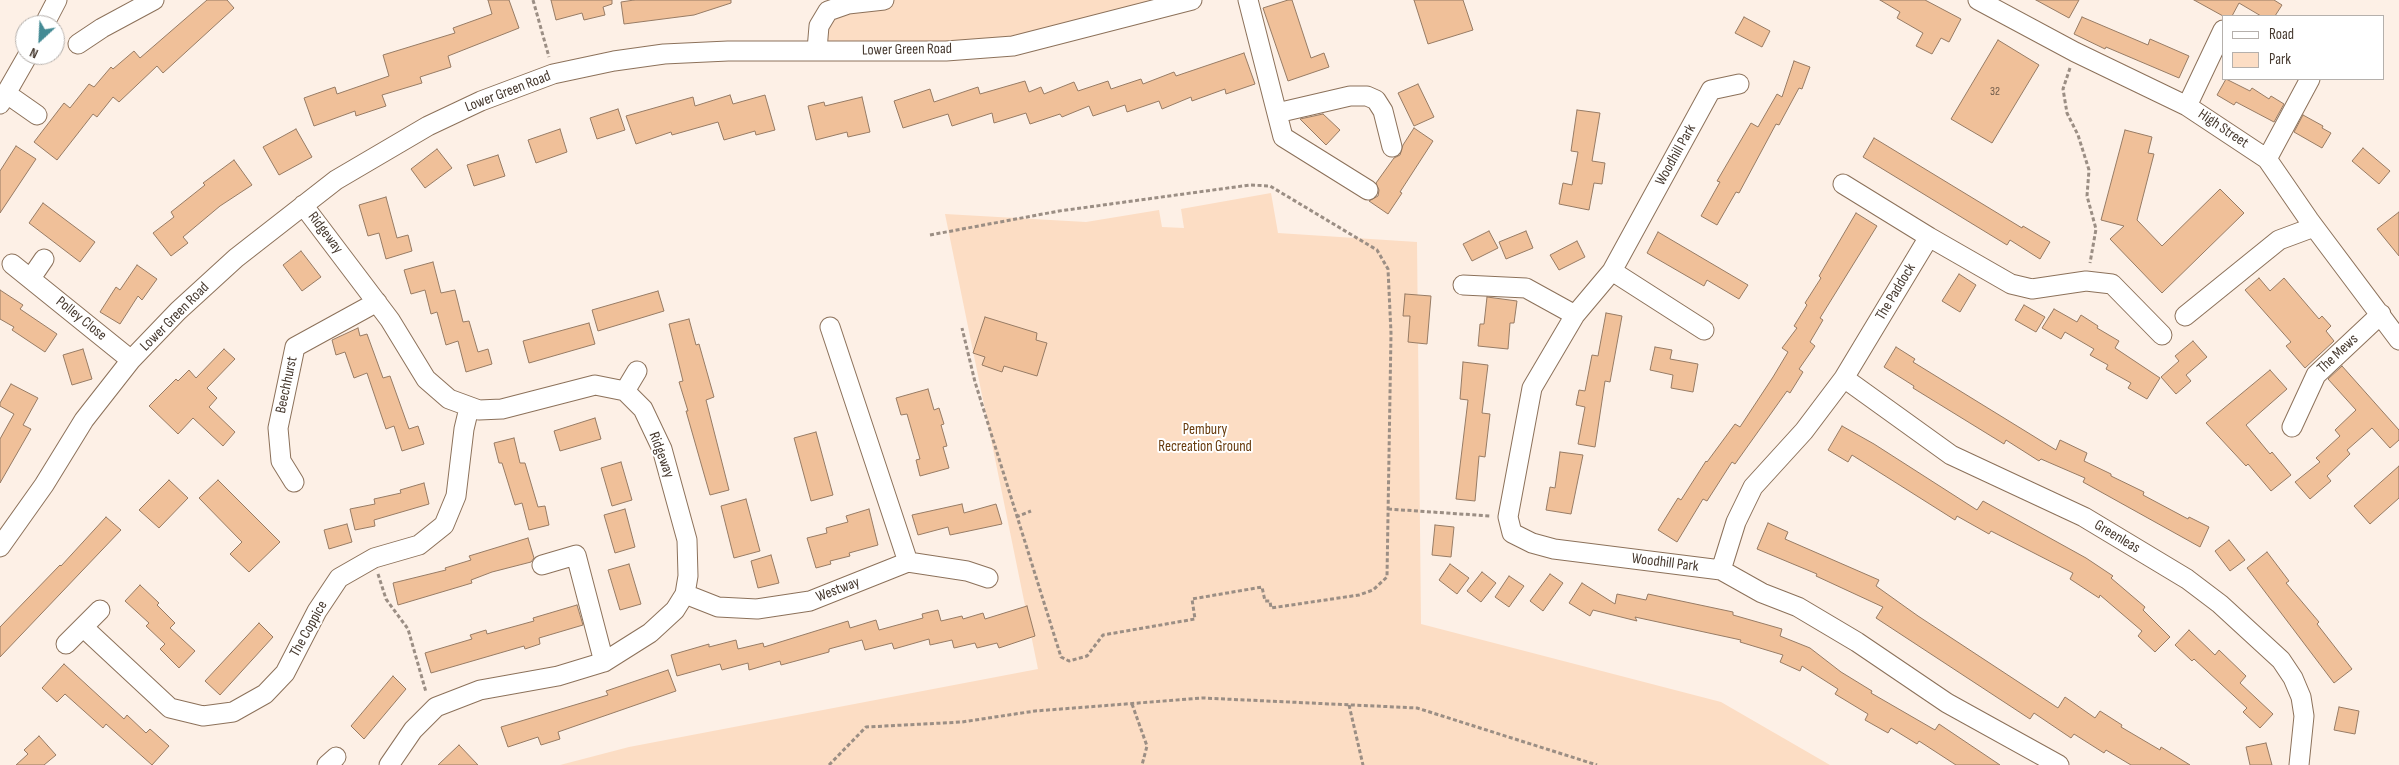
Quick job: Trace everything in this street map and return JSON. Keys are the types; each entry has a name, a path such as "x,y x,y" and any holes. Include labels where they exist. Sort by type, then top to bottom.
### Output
{"street":[{"path":"49,15 57,0"},
{"path":"78,44 102,28 154,0"},
{"path":"817,50 819,26 828,11 848,4 884,0"},
{"name":"Lower Green Road","path":"2,542 44,485 84,420 131,360 178,312 236,258 336,180 428,126 481,101 553,74 614,61 664,54 817,50 946,51 1013,46 1167,3 1192,0"},
{"path":"1248,0 1283,137 1368,190"},
{"name":"High Street","path":"1978,0 2075,52 2187,106 2266,159 2314,227 2399,340"},
{"path":"2187,106 2222,32"},
{"path":"23,65 4,99 37,115"},
{"path":"2266,159 2309,80"},
{"name":"Woodhill Park","path":"1739,84 1711,90 1612,270 1575,314 1532,388 1508,517 1512,532 1532,543 1554,549 1720,570 1762,593 1798,606 1857,642 1947,703 2059,765"},
{"path":"1277,114 1350,96 1367,96 1376,100 1383,111 1392,146"},
{"path":"1843,184 2010,284 2032,290 2086,281 2112,284 2162,334"},
{"name":"Ridgeway","path":"303,205 390,320 426,379 449,399 469,408 479,410 502,409 595,385 624,391 643,410 662,449 687,540 688,576 685,594 675,610 650,633 604,662 558,676 480,690 436,707 413,730 389,765"},
{"path":"2185,316 2279,240 2314,227"},
{"name":"The Paddock","path":"1720,570 1736,522 1754,487 1804,431 1844,378 1929,237"},
{"path":"31,278 44,259"},
{"name":"Polley Close","path":"12,264 131,360"},
{"path":"1612,270 1704,330"},
{"path":"1463,285 1526,288 1575,314"},
{"name":"Beechhurst","path":"294,482 280,461 278,428 295,346 377,302"},
{"name":"The Mews","path":"2292,427 2316,375 2381,314"},
{"path":"830,327 908,562 967,571 988,578"},
{"path":"624,391 637,371"},
{"name":"Greenleas","path":"1844,378 1951,455 2084,517 2187,580 2220,604 2280,660 2293,678 2301,697 2304,716 2299,765"},
{"name":"The Coppice","path":"83,627 170,708 203,716 233,712 265,694 285,673 317,611 339,578 374,558 418,545 444,525 456,496 464,429 469,408"},
{"path":"542,565 576,555 604,662"},
{"name":"Westway","path":"685,594 718,607 757,609 810,601 908,562"},
{"path":"66,644 100,610"}],"path":[{"path":"534,0 553,74"},
{"path":"2075,52 2063,89 2067,112 2078,135 2089,170 2087,196 2096,229 2086,281"},
{"path":"930,234 1059,211 1250,185 1270,186 1377,250 1388,269 1391,333 1387,578 1374,590 1359,595 1271,608 1270,601 1265,601 1262,587 1192,599 1195,619 1103,635 1088,656 1069,660 1061,657 975,382 962,328"},
{"path":"1388,509 1508,517"},
{"path":"1016,517 1031,511"},
{"path":"374,558 386,599 408,629 426,694 436,707"},
{"path":"829,765 866,727 962,722 1035,711 1203,698 1417,708 1597,765"},
{"path":"1132,703 1147,746 1142,765"},
{"path":"1349,705 1363,765"}],"green space":[{"path":"884,0 1166,0 1013,46 817,50 828,11"},
{"name":"Pembury Recreation Ground","path":"1271,193 1278,233 1417,242 1421,624 1721,702 1830,765 560,765 629,747 1038,669 945,214 1086,222 1159,210 1162,227 1184,228 1181,209"}],"building":[{"path":"207,0 227,0 234,8 163,73 157,66 119,102 113,97 97,117 93,114 57,160 34,142 64,103 70,108 89,84 94,87 111,67 113,69 134,51 140,58"},
{"path":"488,0 509,0 519,28 448,56 451,67 420,77 422,83 382,95 386,106 356,116 355,111 314,126 304,98 335,87 337,94 389,76 383,55 455,33 453,28 492,14"},
{"path":"551,0 612,0 612,4 603,7 605,15 584,20 582,13 556,20"},
{"path":"634,0 731,0 731,3 694,15 624,24 621,2"},
{"path":"1292,0 1311,58 1324,53 1329,67 1288,81 1263,8"},
{"path":"1414,0 1463,0 1473,30 1428,44"},
{"path":"1880,0 1925,0 1961,19 1949,42 1941,38 1932,54 1916,46 1923,33 1897,18 1900,12"},
{"path":"2036,0 2079,0 2069,18"},
{"path":"2194,0 2274,0 2282,5 2276,15 2259,15 2239,3 2233,15 2222,15"},
{"path":"1744,17 1770,31 1762,47 1735,33"},
{"path":"2082,17 2148,45 2150,39 2189,56 2179,78 2106,47 2105,49 2074,34"},
{"path":"1998,40 2039,65 1992,143 1951,119"},
{"path":"1244,53 1255,84 1226,94 1225,89 1192,101 1191,97 1162,109 1159,101 1127,112 1125,105 1093,116 1089,106 1062,117 1060,114 1030,124 1026,113 994,123 992,113 952,126 948,114 903,128 894,101 930,89 934,102 978,87 980,94 1025,81 1029,92 1041,87 1044,94 1074,82 1078,91 1108,81 1111,89 1141,79 1143,84 1174,72 1176,76"},
{"path":"1794,61 1810,67 1802,89 1799,88 1779,125 1776,124 1739,193 1736,192 1717,225 1701,216 1720,182 1717,181 1751,123 1758,127 1777,94 1782,97"},
{"path":"2225,80 2228,80 2250,91 2252,88 2269,99 2271,96 2284,104 2274,122 2236,102 2234,105 2217,95"},
{"path":"1418,84 1434,117 1414,126 1398,93"},
{"path":"730,95 733,104 765,95 775,130 756,135 755,131 724,140 718,122 672,135 671,132 636,144 626,116 693,97 695,106"},
{"path":"862,97 870,132 848,137 847,132 816,140 808,106 824,102 825,106"},
{"path":"618,109 625,130 597,139 590,118"},
{"path":"1577,110 1600,113 1592,161 1605,163 1602,184 1594,183 1589,210 1559,204 1563,183 1572,185 1578,152 1571,151"},
{"path":"1323,114 1340,130 1326,145 1300,119"},
{"path":"2303,115 2323,126 2322,128 2331,133 2322,148 2294,132"},
{"path":"1414,128 1433,141 1388,214 1369,201 1378,196 1379,190 1376,183 1394,158 1400,155 1403,145"},
{"path":"296,129 312,157 279,175 263,147"},
{"path":"560,129 567,152 536,163 528,140"},
{"path":"2125,130 2152,137 2148,153 2154,154 2137,220 2162,246 2220,189 2244,213 2162,293 2110,239 2124,226 2101,220"},
{"path":"1874,138 2022,228 2023,226 2050,242 2040,259 2010,240 2007,245 1863,157"},
{"path":"16,146 36,159 0,213 0,171"},
{"path":"2363,148 2390,171 2379,184 2352,161"},
{"path":"437,149 452,168 425,188 411,169"},
{"path":"498,155 505,176 474,186 467,165"},
{"path":"234,160 252,185 220,206 183,237 188,243 171,256 153,233 174,217 171,212 205,185 203,183"},
{"path":"386,197 397,238 408,235 412,251 386,259 379,233 368,236 359,205"},
{"path":"43,203 95,242 80,262 29,223"},
{"path":"2399,212 2399,256 2377,229"},
{"path":"1856,213 1877,226 1820,318 1823,320 1810,342 1815,346 1799,369 1803,372 1790,393 1787,391 1735,464 1732,462 1707,501 1703,499 1677,542 1658,530 1678,498 1681,500 1706,461 1735,424 1740,427 1773,377 1788,352 1782,348 1797,328 1794,326 1807,305 1805,303 1821,278 1819,276"},
{"path":"1489,231 1498,248 1472,261 1463,244"},
{"path":"1526,231 1533,248 1506,259 1499,242"},
{"path":"1658,232 1748,285 1739,299 1707,280 1704,286 1647,253"},
{"path":"1577,241 1585,257 1559,270 1550,255"},
{"path":"301,251 321,277 302,291 283,265"},
{"path":"433,262 441,293 455,290 463,322 469,321 478,352 488,349 492,364 466,372 458,341 446,345 437,312 431,314 425,290 411,294 404,270"},
{"path":"137,265 157,279 142,300 138,296 120,324 100,312 116,287 120,290"},
{"path":"1959,274 1976,285 1960,312 1942,301"},
{"path":"2259,278 2270,291 2284,278 2319,319 2322,316 2331,326 2326,331 2334,341 2305,368 2286,346 2291,342 2245,290"},
{"path":"0,290 23,305 20,309 57,334 45,352 12,330 14,327 0,319"},
{"path":"658,291 664,311 598,331 592,310"},
{"path":"1405,294 1431,296 1427,344 1408,342 1410,316 1403,316"},
{"path":"1487,297 1517,301 1514,323 1510,323 1508,349 1478,346 1480,324 1484,324"},
{"path":"2024,305 2045,317 2036,332 2015,320"},
{"path":"2054,309 2077,322 2081,315 2098,326 2097,328 2119,341 2115,348 2160,378 2147,399 2128,388 2131,383 2106,369 2108,365 2090,355 2094,349 2065,332 2061,339 2042,328"},
{"path":"1606,313 1622,316 1610,382 1605,381 1595,447 1578,444 1585,407 1576,405 1579,390 1585,391 1592,355 1598,356"},
{"path":"985,317 1037,333 1036,340 1047,343 1037,376 1004,366 1002,372 982,365 985,357 973,353"},
{"path":"689,319 696,345 699,344 714,397 706,400 729,490 710,495 679,382 683,381 669,324"},
{"path":"589,323 595,344 529,363 523,341"},
{"path":"358,328 360,336 367,334 383,378 390,376 409,429 418,426 424,444 402,451 394,426 386,429 367,373 354,378 345,352 336,355 332,340"},
{"path":"2193,341 2207,357 2186,375 2191,381 2176,394 2161,377 2179,361 2175,356"},
{"path":"1655,347 1672,350 1670,359 1698,364 1693,392 1671,388 1673,375 1650,370"},
{"path":"1896,347 1915,359 1913,362 2056,450 2060,440 2087,453 2084,461 2144,492 2143,495 2188,519 2189,517 2209,527 2200,547 2083,482 2085,478 2041,459 2039,461 2006,440 2004,444 1913,388 1914,386 1884,367"},
{"path":"83,349 92,379 72,385 63,355"},
{"path":"224,349 235,359 207,388 217,398 209,407 235,432 223,446 193,418 178,434 149,406 176,379 178,381 189,370 196,378"},
{"path":"1463,362 1488,365 1482,413 1490,414 1485,457 1479,456 1475,501 1456,499 1468,400 1460,399"},
{"path":"2342,366 2399,430 2399,440 2390,448 2372,428 2347,450 2350,454 2327,476 2331,481 2310,499 2295,482 2320,462 2316,458 2340,436 2335,430 2356,410 2328,379"},
{"path":"2270,370 2287,389 2246,425 2270,454 2272,452 2291,475 2271,491 2248,464 2246,466 2206,423"},
{"path":"11,384 38,398 23,425 31,429 0,483 0,439 14,414 0,406 0,403"},
{"path":"928,389 934,410 939,408 944,424 941,425 947,446 943,447 949,468 920,476 916,460 920,459 907,414 901,415 896,398"},
{"path":"595,418 601,439 560,451 554,431"},
{"path":"1842,426 1874,444 1977,510 1983,501 2086,558 2113,576 2111,578 2145,607 2143,610 2170,637 2155,652 2138,636 2142,631 2100,595 2099,598 2070,579 2073,573 1991,531 1989,534 1957,516 1955,520 1852,455 1848,462 1828,450"},
{"path":"816,432 833,495 811,501 794,438"},
{"path":"514,438 520,463 525,463 538,507 545,506 549,525 529,530 522,503 515,505 502,463 499,463 494,443"},
{"path":"1560,452 1583,455 1571,514 1546,510 1550,487 1555,488"},
{"path":"621,462 632,500 612,506 601,468"},
{"path":"2399,466 2399,498 2370,524 2354,506"},
{"path":"169,480 188,498 159,528 139,510"},
{"path":"218,480 280,542 249,572 230,554 242,542 199,498"},
{"path":"424,483 429,504 374,520 375,526 355,530 350,509 375,504 374,499 401,493 400,490"},
{"path":"746,499 760,551 734,558 721,506"},
{"path":"962,504 964,513 996,504 1002,524 950,535 948,527 918,535 912,515"},
{"path":"625,509 635,547 615,553 604,515"},
{"path":"869,509 878,545 849,553 850,556 830,561 831,564 816,568 807,538 827,533 826,528 848,522 846,516"},
{"path":"106,517 121,530 0,657 0,627 61,566"},
{"path":"1768,523 1788,532 1785,539 1879,580 1876,586 1918,616 2058,708 2065,697 2095,718 2100,711 2122,725 2121,727 2160,750 2161,747 2190,765 2131,765 2106,750 2104,753 2074,734 2071,738 2034,713 2030,719 1876,618 1883,607 1816,576 1817,574 1757,549"},
{"path":"347,524 352,542 329,549 324,530"},
{"path":"1435,525 1454,527 1451,557 1432,555"},
{"path":"528,538 534,558 531,562 492,572 471,580 472,583 398,605 393,583 446,570 445,568 471,560 469,556"},
{"path":"2229,540 2245,560 2230,571 2215,551"},
{"path":"2267,552 2289,581 2286,583 2319,622 2317,624 2352,669 2334,683 2247,568"},
{"path":"771,555 779,583 758,588 751,561"},
{"path":"629,564 641,604 620,610 608,570"},
{"path":"1450,564 1469,578 1457,594 1439,580"},
{"path":"1482,572 1496,583 1481,602 1467,591"},
{"path":"1550,574 1563,583 1543,611 1530,601"},
{"path":"1509,576 1524,586 1509,607 1495,597"},
{"path":"1582,583 1615,604 1617,594 1646,600 1648,594 1733,612 1733,615 1782,629 1780,636 1810,648 1841,672 1872,691 1871,693 1935,730 1939,724 2000,765 1956,765 1919,741 1917,744 1891,728 1888,733 1865,720 1868,714 1835,694 1838,689 1802,666 1800,671 1780,662 1783,655 1740,642 1741,640 1635,617 1637,621 1593,610 1590,616 1569,603"},
{"path":"140,585 159,603 157,605 175,623 170,628 195,651 179,668 160,649 165,644 146,626 149,623 125,601"},
{"path":"577,605 583,625 539,638 540,644 525,649 524,646 431,673 425,653 472,639 470,635 486,630 487,634 534,621 533,618"},
{"path":"1027,606 1035,636 999,648 997,643 977,648 975,643 954,648 952,640 930,645 929,639 894,649 892,643 865,650 862,640 829,649 829,652 781,665 780,661 749,670 748,663 722,670 720,664 677,676 671,655 709,644 709,647 736,640 738,649 763,643 764,647 848,621 850,628 876,620 879,630 923,618 922,614 938,610 941,621 962,616 963,619 983,613 985,619"},
{"path":"259,623 273,637 220,695 205,681"},
{"path":"2189,630 2215,655 2219,650 2246,676 2240,683 2273,714 2260,728 2243,712 2247,708 2194,659 2192,661 2175,645"},
{"path":"64,664 124,719 127,715 146,733 150,729 169,746 152,765 106,724 103,728 65,694 57,702 42,688"},
{"path":"668,670 676,691 558,732 560,739 541,745 538,737 508,747 501,727 608,695 606,691"},
{"path":"393,676 406,689 364,739 351,726"},
{"path":"2339,707 2359,711 2355,734 2334,730"},
{"path":"39,736 56,755 44,765 16,765 28,754 24,750"},
{"path":"2266,743 2272,765 2250,765 2246,747"},
{"path":"459,745 478,765 438,765"}]}
